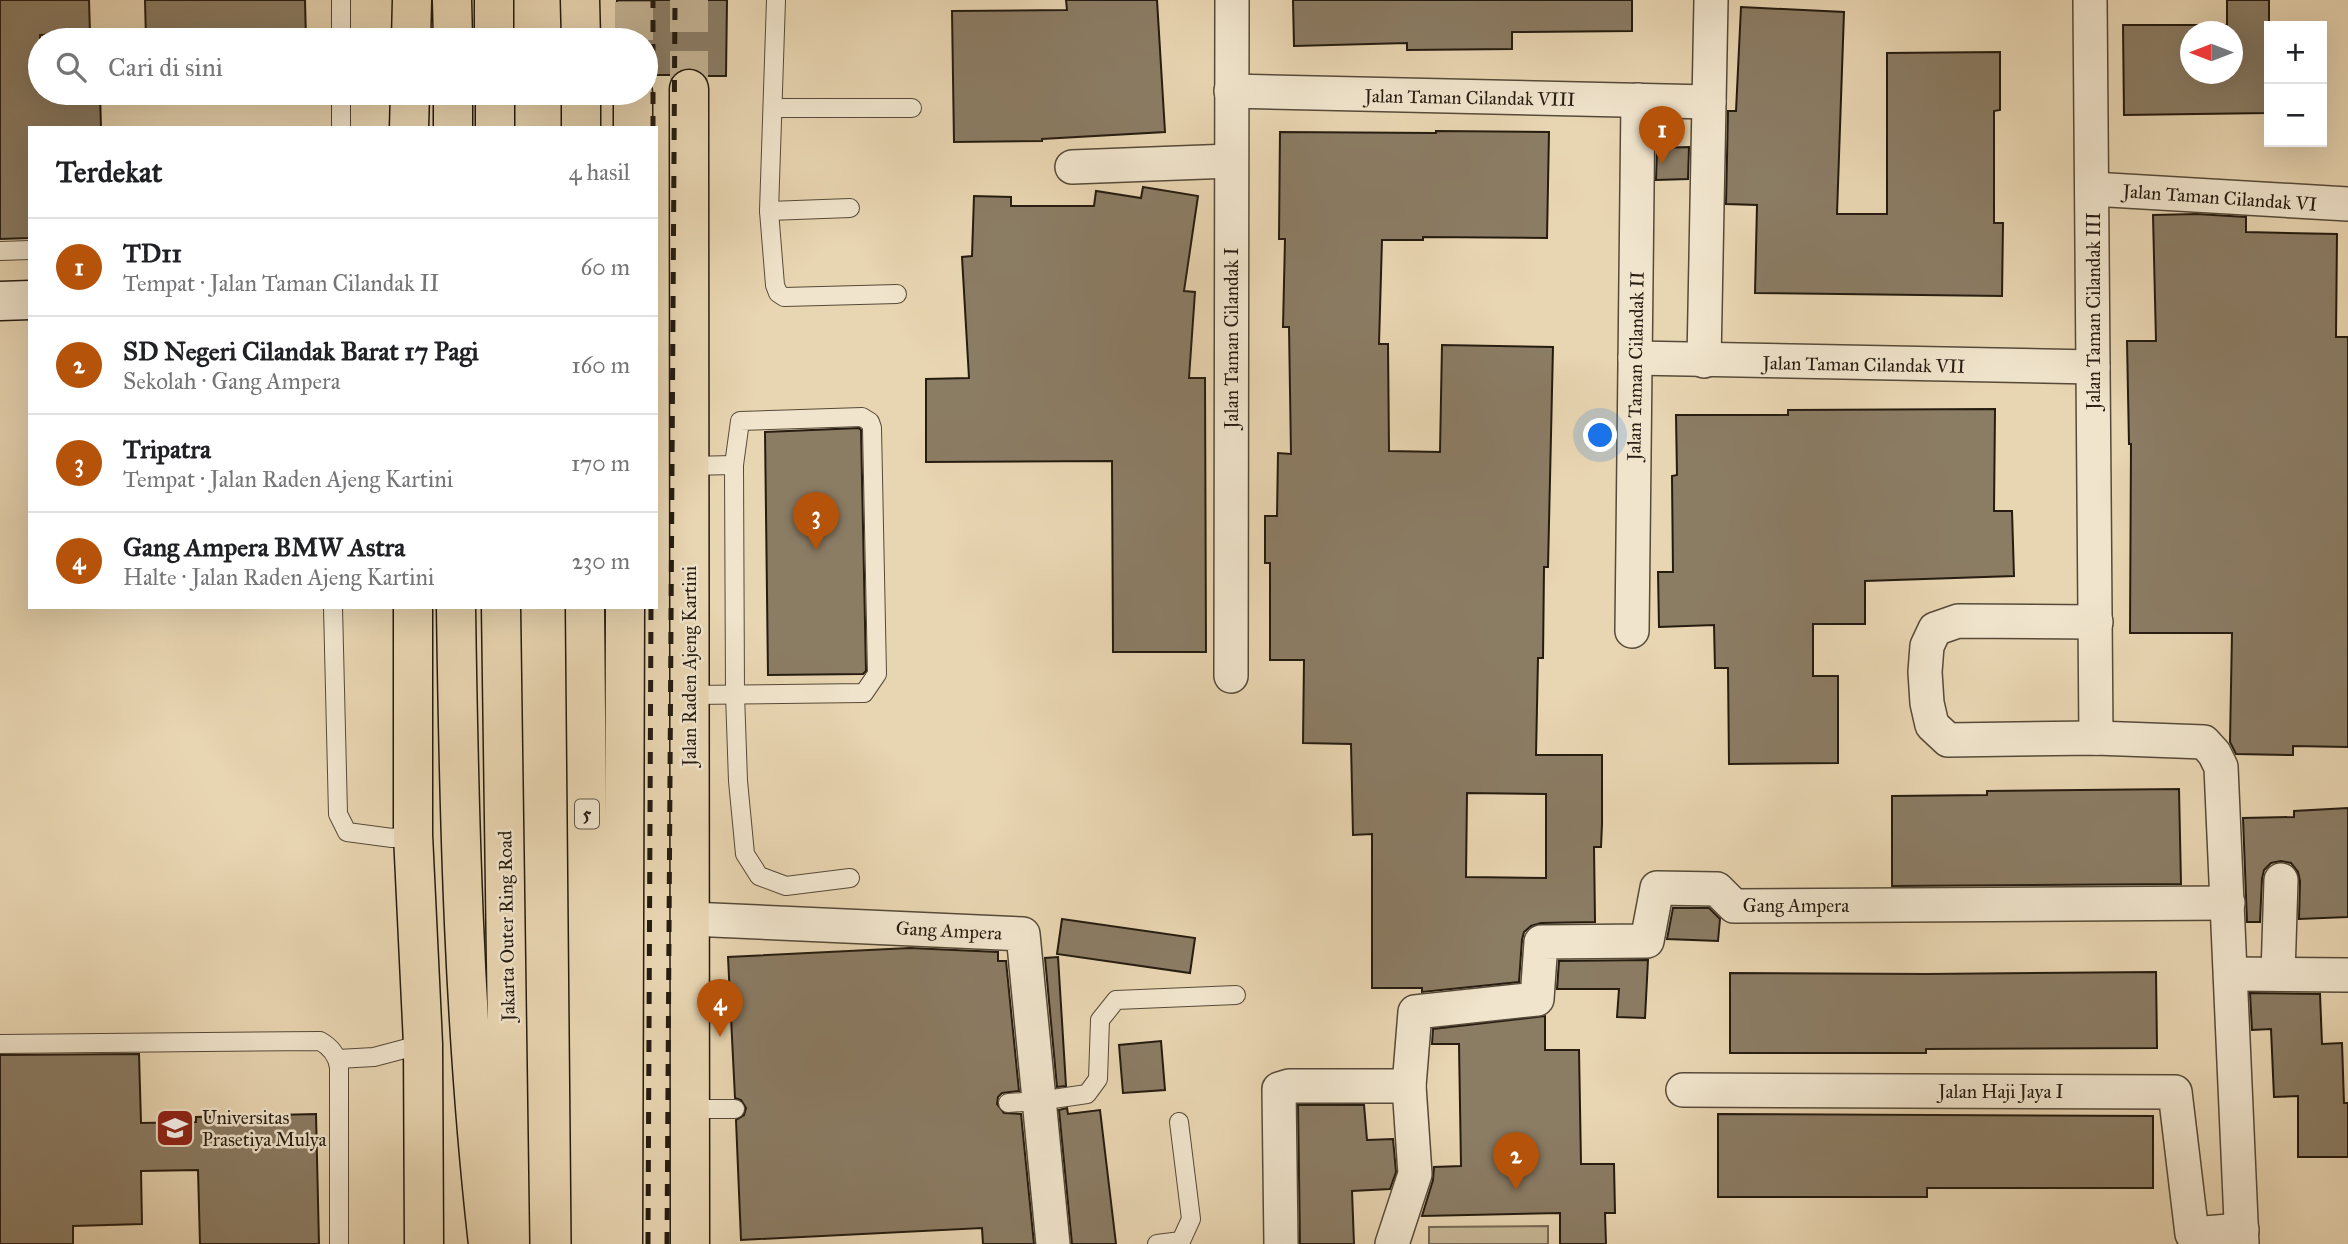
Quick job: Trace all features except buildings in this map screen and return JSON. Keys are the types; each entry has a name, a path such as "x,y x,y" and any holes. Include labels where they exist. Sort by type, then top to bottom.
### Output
{"highway":[{"path":"411,28 412,0"},
{"path":"453,0 453,28"},
{"path":"494,0 494,28"},
{"path":"580,0 581,28"},
{"name":"Jalan Raden Ajeng Kartini","path":"689,89 690,1244"},
{"path":"409,126 410,105"},
{"path":"453,105 453,126"},
{"path":"495,105 495,126"},
{"path":"581,105 581,126"},
{"path":"622,126 623,105"},
{"path":"633,105 633,126"},
{"path":"413,609 413,835 423,1044 424,1244"},
{"path":"457,609 463,934 480,1174 488,1244"},
{"name":"Jakarta Outer Ring Road","path":"501,609 510,1244"},
{"name":"5","path":"585,609 591,1244"},
{"path":"622,1244 625,609"}],"street":[{"name":"Jalan Taman Cilandak I","path":"1231,676 1232,0"},
{"path":"1704,361 1711,0"},
{"name":"Jalan Taman Cilandak III","path":"2090,0 2096,738"},
{"name":"Jalan Taman Cilandak VIII","path":"1231,91 1709,102"},
{"name":"Jalan Taman Cilandak II","path":"1632,631 1638,100"},
{"path":"1072,167 1231,161"},
{"name":"Jalan Taman Cilandak VI","path":"2092,189 2348,204"},
{"path":"0,301 28,300"},
{"name":"Jalan Taman Cilandak VII","path":"1635,358 2093,367"},
{"path":"2096,622 1958,621 1935,629 1927,646 1925,672 1932,725 1948,740 2096,738 2204,742 2214,752 2221,768 2231,974 2348,975"},
{"path":"2278,974 2281,880"},
{"name":"Gang Ampera","path":"1392,1244 1415,1174 1409,1086 1415,1012 1537,999 1541,942 1647,941 1657,888 1717,889 1734,906 2228,903"},
{"name":"Gang Ampera","path":"690,919 1023,934 1023,1102 1053,1244"},
{"name":"Jalan Haji Jaya I","path":"1683,1090 2175,1092 2192,1239 2242,1237 2231,974"},
{"path":"1280,1244 1279,1089 1289,1086 1409,1086"}],"lane":[{"path":"341,0 341,28"},
{"path":"776,0 769,211 775,285 778,293 784,297 897,294"},
{"path":"341,105 341,126"},
{"path":"774,108 912,108"},
{"path":"769,211 850,208"},
{"path":"0,251 28,250"},
{"path":"689,695 735,694 773,695 864,693 877,674 870,422 862,417 740,421 734,465 735,694 738,781 745,854 759,876 786,886 850,878"},
{"path":"689,466 734,465"},
{"path":"333,609 338,814 346,832 392,838 413,835"},
{"path":"1023,1102 1087,1094 1098,1079 1100,1020 1116,1000 1236,995"},
{"path":"0,1044 320,1041 330,1048 338,1059 339,1244"},
{"path":"338,1059 374,1057 423,1044"},
{"path":"689,1109 735,1109"},
{"path":"1157,1244 1181,1241 1191,1219 1179,1122"}],"shaded area":[{"path":"1548,1226 1548,1244 1429,1244 1429,1227"}],"tunnel":[{"path":"634,0 634,28"},
{"path":"689,0 689,89"}],"railway":[{"path":"653,0 653,28"},
{"path":"667,1244 675,0"},
{"path":"653,105 653,126"},
{"path":"648,1244 651,609"}],"place":[{"name":"TD11","path":"1662,164"},
{"name":"Tripatra","path":"816,550"},
{"name":"Gang Ampera BMW Astra","path":"720,1037"},
{"name":"Universitas Prasetiya Mulya","path":"175,1128"},
{"name":"SD Negeri Cilandak Barat 17 Pagi","path":"1516,1190"}]}
